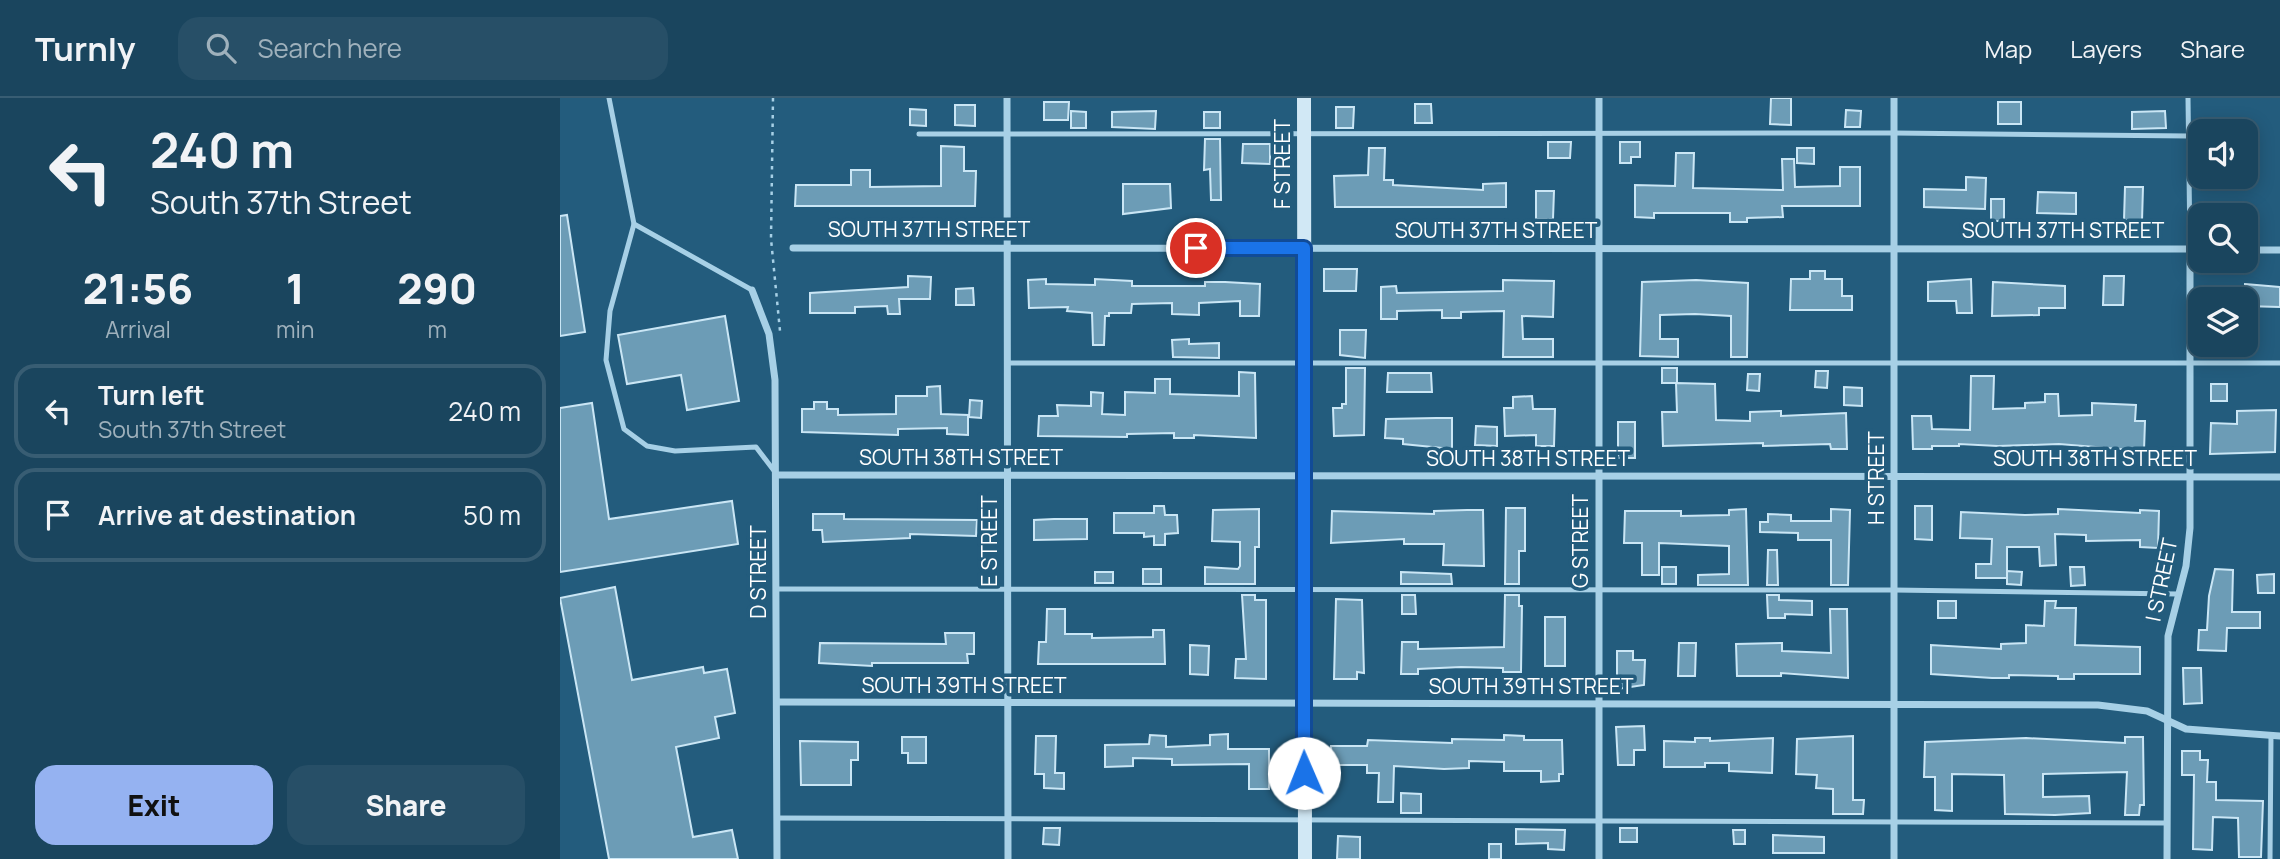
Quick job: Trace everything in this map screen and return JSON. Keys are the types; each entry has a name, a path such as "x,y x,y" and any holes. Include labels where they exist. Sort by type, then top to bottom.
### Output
{"main road":[{"name":"F STREET","path":"1304,98 1305,859"}],"street":[{"name":"E STREET","path":"1007,98 1008,859"},
{"name":"G STREET","path":"1599,859 1600,98"},
{"name":"H STREET","path":"1894,98 1894,859"},
{"name":"SOUTH 37TH STREET","path":"793,248 2188,249"},
{"path":"2258,250 2280,250"},
{"name":"I STREET","path":"2167,859 2168,636 2189,542 2190,273"},
{"name":"D STREET","path":"752,290 764,315 773,351 777,475 777,859"},
{"name":"SOUTH 38TH STREET","path":"777,475 2280,477"},
{"name":"SOUTH 39TH STREET","path":"777,702 2098,705 2147,711 2186,729 2280,736"}],"lane":[{"path":"609,98 634,225 610,310 606,360 624,429 647,446 675,451 755,447 777,475"},
{"name":"I STREET","path":"2188,98 2189,119"},
{"path":"919,134 1894,133 2188,136"},
{"path":"634,225 752,290"},
{"path":"1007,363 2280,363"},
{"path":"777,589 1894,590 2178,594"},
{"path":"2270,859 2271,735"},
{"path":"777,818 2167,823"}],"building":[{"path":"1771,98 1791,98 1791,125 1770,124"},
{"path":"1044,102 1069,102 1068,120 1044,120"},
{"path":"1998,102 2021,102 2021,124 1998,124"},
{"path":"1415,104 1431,104 1432,123 1415,123"},
{"path":"955,105 975,105 975,126 955,125"},
{"path":"1336,107 1354,107 1353,128 1336,128"},
{"path":"910,109 926,110 926,126 910,125"},
{"path":"1846,110 1861,111 1860,127 1845,127"},
{"path":"1071,111 1086,112 1086,128 1071,128"},
{"path":"1156,111 1155,129 1112,127 1112,112"},
{"path":"2165,111 2166,128 2132,129 2132,112"},
{"path":"1204,112 1220,112 1220,128 1204,128"},
{"path":"1205,139 1220,139 1221,200 1211,200 1210,169 1204,170"},
{"path":"1548,142 1571,142 1570,158 1548,158"},
{"path":"1620,142 1640,142 1640,157 1631,157 1631,163 1620,163"},
{"path":"1243,144 1270,144 1270,164 1242,163"},
{"path":"941,146 964,147 964,171 976,171 975,206 795,206 796,185 851,185 851,170 870,170 870,187 941,186"},
{"path":"1369,148 1385,148 1384,180 1393,180 1393,185 1483,190 1483,184 1506,183 1506,207 1335,207 1334,176 1368,175"},
{"path":"1797,148 1814,148 1814,164 1797,163"},
{"path":"1676,153 1694,153 1693,188 1783,190 1782,159 1794,159 1795,187 1840,186 1840,167 1860,167 1860,206 1782,206 1783,217 1747,218 1747,222 1730,222 1730,213 1654,213 1654,218 1635,217 1635,185 1675,186"},
{"path":"1966,177 1986,178 1985,209 1924,207 1924,189 1966,190"},
{"path":"1123,184 1170,184 1171,208 1123,214"},
{"path":"2125,187 2143,187 2142,221 2124,220"},
{"path":"1536,191 1554,191 1553,219 1536,219"},
{"path":"2038,192 2076,193 2076,214 2037,213"},
{"path":"1991,199 2004,199 2004,221 1991,221"},
{"path":"567,215 585,332 560,336 560,216"},
{"path":"1324,269 1357,269 1356,291 1324,291"},
{"path":"1810,271 1825,271 1825,279 1842,279 1842,296 1852,296 1852,310 1790,310 1791,279 1810,279"},
{"path":"908,276 931,277 930,299 899,299 900,314 888,314 887,306 855,307 855,313 810,313 810,293 908,287"},
{"path":"2104,276 2124,276 2123,305 2103,305"},
{"path":"1046,279 1046,284 1095,285 1095,279 1132,281 1132,286 1205,286 1205,282 1260,284 1259,316 1240,316 1240,301 1199,303 1199,315 1172,314 1172,303 1132,304 1131,313 1109,313 1109,316 1105,316 1104,345 1093,345 1092,313 1067,311 1068,307 1029,308 1028,280"},
{"path":"1971,279 1972,313 1957,313 1956,301 1928,301 1928,282"},
{"path":"1503,280 1554,281 1553,317 1522,316 1523,339 1553,339 1553,357 1503,357 1504,311 1461,312 1461,318 1442,318 1442,310 1397,311 1397,319 1381,319 1381,287 1396,286 1397,293 1503,291"},
{"path":"1696,280 1748,283 1747,357 1731,357 1731,316 1695,314 1660,315 1660,339 1678,339 1678,357 1640,356 1642,282"},
{"path":"1993,282 2065,286 2065,308 2039,308 2039,315 1992,316"},
{"path":"2245,284 2280,287 2280,307 2258,306 2258,287 2245,287"},
{"path":"973,288 974,305 956,305 956,289"},
{"path":"725,316 739,401 687,410 681,375 627,384 618,335"},
{"path":"1340,330 1366,330 1365,358 1340,355"},
{"path":"1189,339 1189,344 1219,343 1219,358 1173,357 1172,340"},
{"path":"1346,368 1365,368 1364,435 1334,436 1333,408 1342,408 1342,404 1346,404"},
{"path":"1662,368 1677,368 1677,383 1662,383"},
{"path":"1816,371 1828,371 1827,388 1815,387"},
{"path":"1239,372 1255,373 1256,438 1194,435 1194,438 1174,438 1174,433 1127,434 1127,437 1038,436 1039,416 1058,416 1057,405 1091,406 1091,392 1103,393 1102,414 1125,415 1125,392 1155,393 1155,379 1170,379 1170,394 1239,396"},
{"path":"1388,373 1431,373 1432,392 1387,392"},
{"path":"1748,374 1760,374 1759,391 1747,390"},
{"path":"1971,376 1994,376 1993,409 2025,408 2025,403 2045,402 2045,394 2058,394 2059,416 2092,415 2092,403 2136,405 2135,421 2145,421 2144,451 2059,444 1959,444 1913,449 1912,416 1931,416 1932,429 1970,430"},
{"path":"1676,383 1715,384 1716,420 1750,421 1750,412 1781,411 1781,416 1846,413 1847,449 1831,449 1830,444 1663,446 1662,412 1677,412"},
{"path":"2211,384 2227,384 2227,401 2211,401"},
{"path":"940,386 941,414 968,415 968,435 947,434 947,428 898,429 898,435 802,432 802,409 814,409 814,402 827,402 827,409 838,409 838,415 896,414 896,396 927,396 927,387"},
{"path":"1844,387 1862,388 1862,406 1844,405"},
{"path":"1532,396 1533,409 1555,409 1554,446 1536,446 1536,435 1505,436 1504,408 1513,408 1513,397"},
{"path":"970,400 982,401 981,418 969,417"},
{"path":"592,403 609,519 732,501 738,544 560,572 560,408"},
{"path":"2276,410 2275,452 2210,454 2211,423 2237,424 2237,411"},
{"path":"1452,418 1452,449 1403,444 1403,439 1385,438 1386,419"},
{"path":"1618,422 1635,422 1635,458 1618,458"},
{"path":"1476,426 1497,427 1497,446 1475,445"},
{"path":"1154,506 1164,506 1165,515 1177,515 1178,533 1165,534 1165,545 1154,545 1154,536 1144,537 1144,533 1114,533 1114,513 1154,513"},
{"path":"1915,506 1932,506 1932,540 1915,539"},
{"path":"1506,508 1525,508 1525,551 1519,551 1519,584 1505,584"},
{"path":"1259,509 1255,584 1205,584 1205,567 1238,569 1240,566 1240,542 1212,541 1213,510"},
{"path":"1746,509 1748,585 1698,585 1698,575 1729,574 1729,546 1659,543 1659,575 1642,575 1642,543 1624,543 1625,511 1681,511 1681,516 1729,515 1729,510"},
{"path":"1831,509 1850,510 1848,585 1831,585 1831,540 1798,540 1798,533 1760,532 1760,522 1768,522 1768,514 1791,515 1791,521 1831,521"},
{"path":"2058,509 2140,513 2140,510 2159,511 2158,548 2140,547 2140,540 2086,541 2086,535 2055,534 2056,565 2040,566 2039,547 2007,547 2007,578 1976,578 1976,564 1991,564 1992,539 1960,538 1961,512 2058,514"},
{"path":"1483,510 1484,566 1443,565 1444,544 1404,544 1404,539 1331,543 1332,511 1434,514 1434,511"},
{"path":"813,514 844,514 844,519 977,520 976,536 910,534 910,538 823,542 822,530 813,530"},
{"path":"1087,519 1087,539 1034,540 1034,520"},
{"path":"1768,550 1777,550 1778,585 1767,585"},
{"path":"1662,567 1676,567 1676,584 1662,584"},
{"path":"2070,567 2084,567 2085,585 2071,586"},
{"path":"1143,569 1161,569 1161,584 1143,584"},
{"path":"2215,569 2233,570 2232,612 2260,612 2260,628 2227,628 2226,651 2198,650 2199,630 2207,630 2209,596"},
{"path":"2007,571 2022,572 2021,585 2007,584"},
{"path":"1095,572 1113,572 1113,583 1095,583"},
{"path":"1401,572 1451,574 1452,584 1401,584"},
{"path":"2274,574 2274,593 2258,593 2257,575"},
{"path":"615,587 632,680 703,667 704,673 727,669 735,713 715,717 719,738 676,747 693,837 732,830 738,859 609,859 560,598"},
{"path":"1242,595 1255,595 1255,600 1266,600 1266,679 1235,678 1236,659 1246,659"},
{"path":"1402,595 1415,595 1416,614 1402,614"},
{"path":"1505,595 1519,595 1519,606 1522,606 1521,672 1503,672 1503,668 1461,667 1418,669 1418,674 1401,674 1402,642 1418,642 1418,649 1504,647"},
{"path":"1767,595 1779,595 1779,600 1812,601 1812,615 1785,614 1785,618 1768,618"},
{"path":"1336,599 1362,600 1364,673 1357,672 1357,679 1334,679"},
{"path":"1938,601 1956,601 1956,618 1938,618"},
{"path":"2045,601 2056,601 2055,608 2076,608 2075,645 2140,647 2140,674 2074,674 2074,679 2058,679 2058,676 2009,675 2009,678 1992,678 1931,674 1931,645 2001,649 2001,644 2026,643 2026,625 2044,626"},
{"path":"1047,609 1065,609 1065,634 1092,634 1092,638 1153,637 1153,630 1164,630 1165,664 1038,664 1039,642 1046,642"},
{"path":"1830,609 1847,609 1848,678 1781,673 1781,676 1737,676 1736,644 1782,643 1782,651 1831,653"},
{"path":"1545,617 1565,617 1565,666 1545,666"},
{"path":"945,633 974,633 974,654 967,654 968,663 872,663 872,666 819,663 820,643 946,644"},
{"path":"1679,643 1696,643 1695,676 1678,676"},
{"path":"1190,645 1209,646 1208,675 1190,674"},
{"path":"1617,651 1633,651 1633,660 1645,660 1644,685 1617,689"},
{"path":"2183,668 2201,668 2202,703 2184,704"},
{"path":"1644,726 1645,750 1634,750 1634,765 1618,765 1616,727"},
{"path":"1228,734 1228,749 1269,749 1269,789 1249,789 1249,764 1172,765 1172,759 1133,758 1133,766 1105,767 1105,745 1149,744 1150,735 1166,736 1166,747 1210,745 1210,735"},
{"path":"1504,735 1524,736 1524,740 1562,740 1563,774 1559,774 1559,781 1541,782 1541,771 1504,771 1504,762 1469,761 1469,768 1444,769 1394,766 1393,802 1378,802 1379,773 1367,773 1367,765 1332,765 1331,746 1367,746 1368,740 1452,743 1452,739 1504,740"},
{"path":"1036,736 1056,736 1055,773 1064,773 1064,789 1044,788 1044,774 1035,774"},
{"path":"1853,736 1853,800 1864,800 1863,814 1833,814 1833,789 1816,788 1817,775 1796,774 1797,739"},
{"path":"902,737 926,737 926,763 908,763 908,753 902,753"},
{"path":"2125,737 2143,737 2144,805 2140,805 2139,815 2125,815 2127,772 2043,774 2043,797 2089,796 2090,813 2055,815 2005,814 2004,775 1952,774 1952,811 1935,810 1935,777 1924,777 1925,742 2026,738 2125,743"},
{"path":"1695,738 1710,738 1710,741 1773,738 1772,773 1729,771 1729,763 1705,763 1705,767 1664,767 1664,741 1695,742"},
{"path":"800,741 858,742 858,760 851,760 851,785 801,785"},
{"path":"2182,751 2200,751 2200,760 2208,760 2207,782 2216,782 2216,800 2263,801 2261,857 2239,857 2238,818 2213,817 2212,850 2193,849 2194,775 2182,775"},
{"path":"1401,793 1421,794 1421,813 1401,813"},
{"path":"1044,828 1060,828 1059,845 1043,844"},
{"path":"1620,828 1637,828 1637,842 1620,842"},
{"path":"1516,829 1565,830 1564,850 1548,849 1548,843 1516,844"},
{"path":"1733,830 1745,830 1745,844 1734,844"},
{"path":"1773,835 1824,837 1824,853 1773,853"},
{"path":"1338,836 1360,837 1360,859 1337,859"},
{"path":"1489,844 1501,844 1501,859 1489,859"}],"route":[{"path":"1196,248 1304,248 1304,773"}]}
